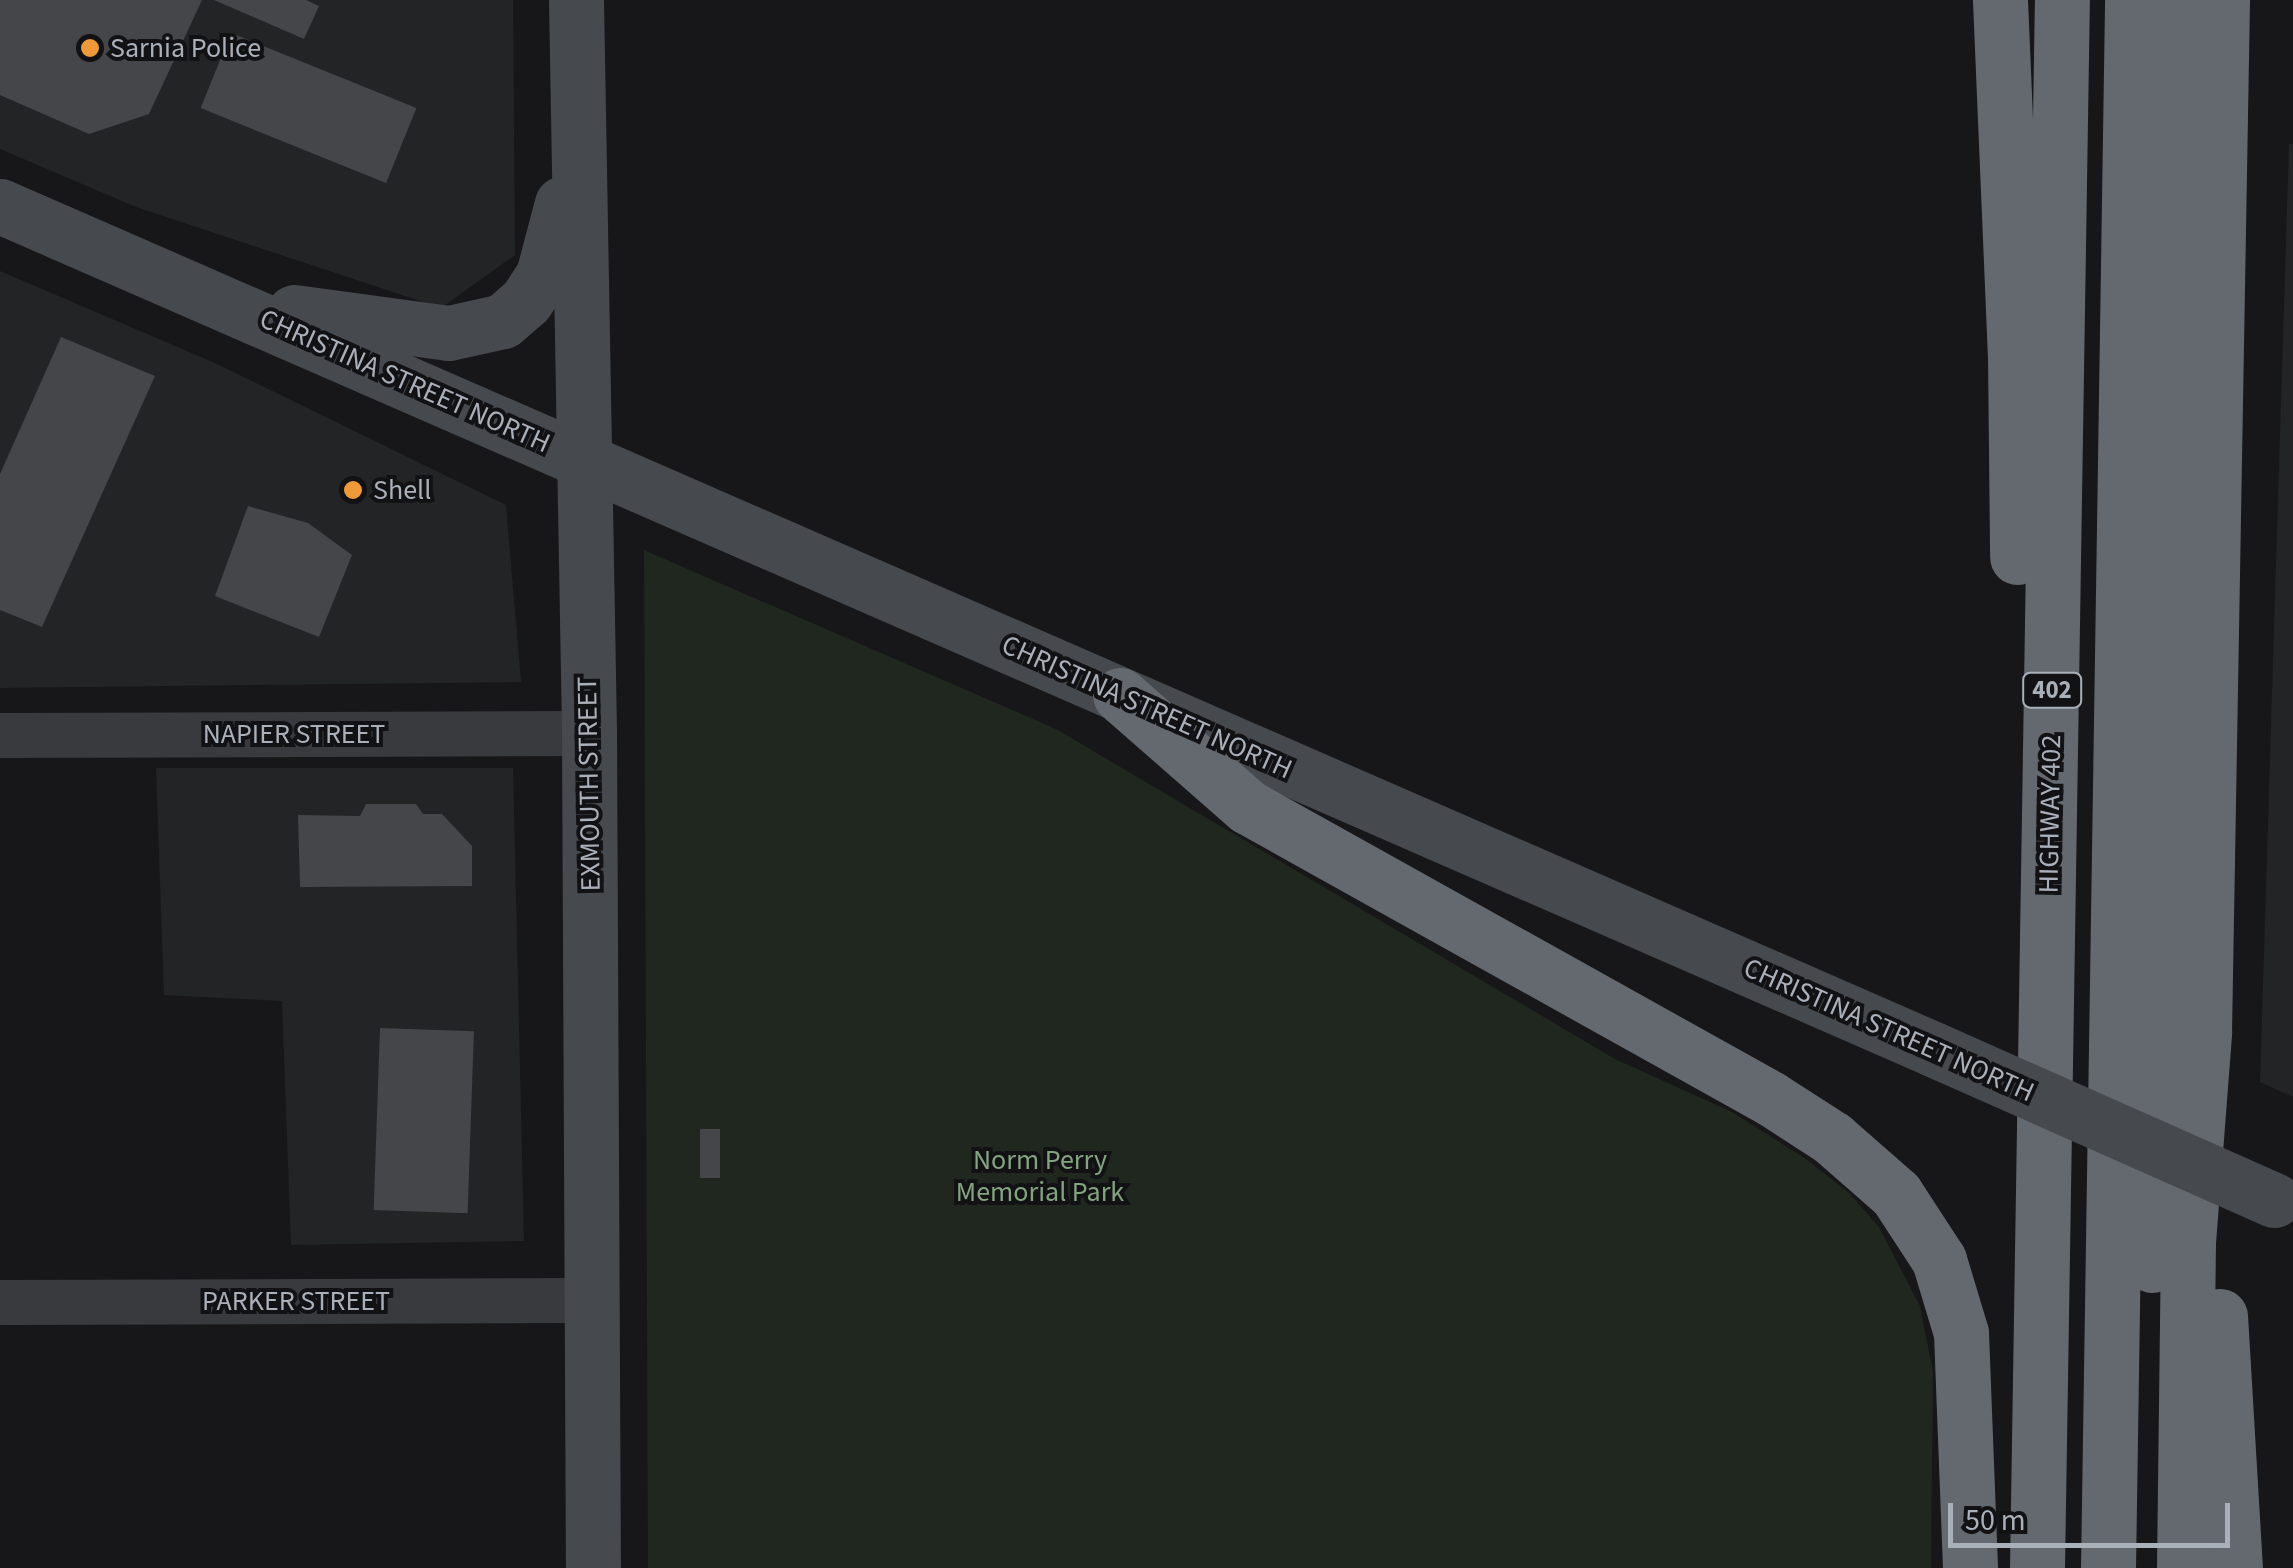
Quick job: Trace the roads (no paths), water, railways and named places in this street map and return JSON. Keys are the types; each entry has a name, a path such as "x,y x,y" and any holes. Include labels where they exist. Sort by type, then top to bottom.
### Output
{"highway":[{"path":"2000,0 2015,354 2018,980 2042,1380"},
{"name":"HIGHWAY 402","path":"2037,1568 2062,0"},
{"path":"2108,1568 2132,0"},
{"path":"2148,1568 2171,0"},
{"path":"2184,1568 2188,1242 2204,1032 2222,0"},
{"path":"1120,695 1248,807 1770,1098 1832,1138 1896,1194 1939,1260 1961,1333 1970,1568"},
{"path":"2204,1032 2234,1568"}],"main road":[{"name":"EXMOUTH STREET","path":"576,0 588,733 593,1568"},
{"path":"222,300 449,332 503,322 526,301 553,251 577,123"},
{"name":"CHRISTINA STREET NORTH","path":"0,206 2284,1204"}],"street":[{"name":"NAPIER STREET","path":"0,735 588,733"},
{"name":"PARKER STREET","path":"0,1302 592,1300"}],"place":[{"name":"Sarnia Police","path":"90,48"},
{"name":"Shell","path":"353,490"}],"park label":[{"name":"Norm Perry Memorial Park","path":"1040,1176"}]}
